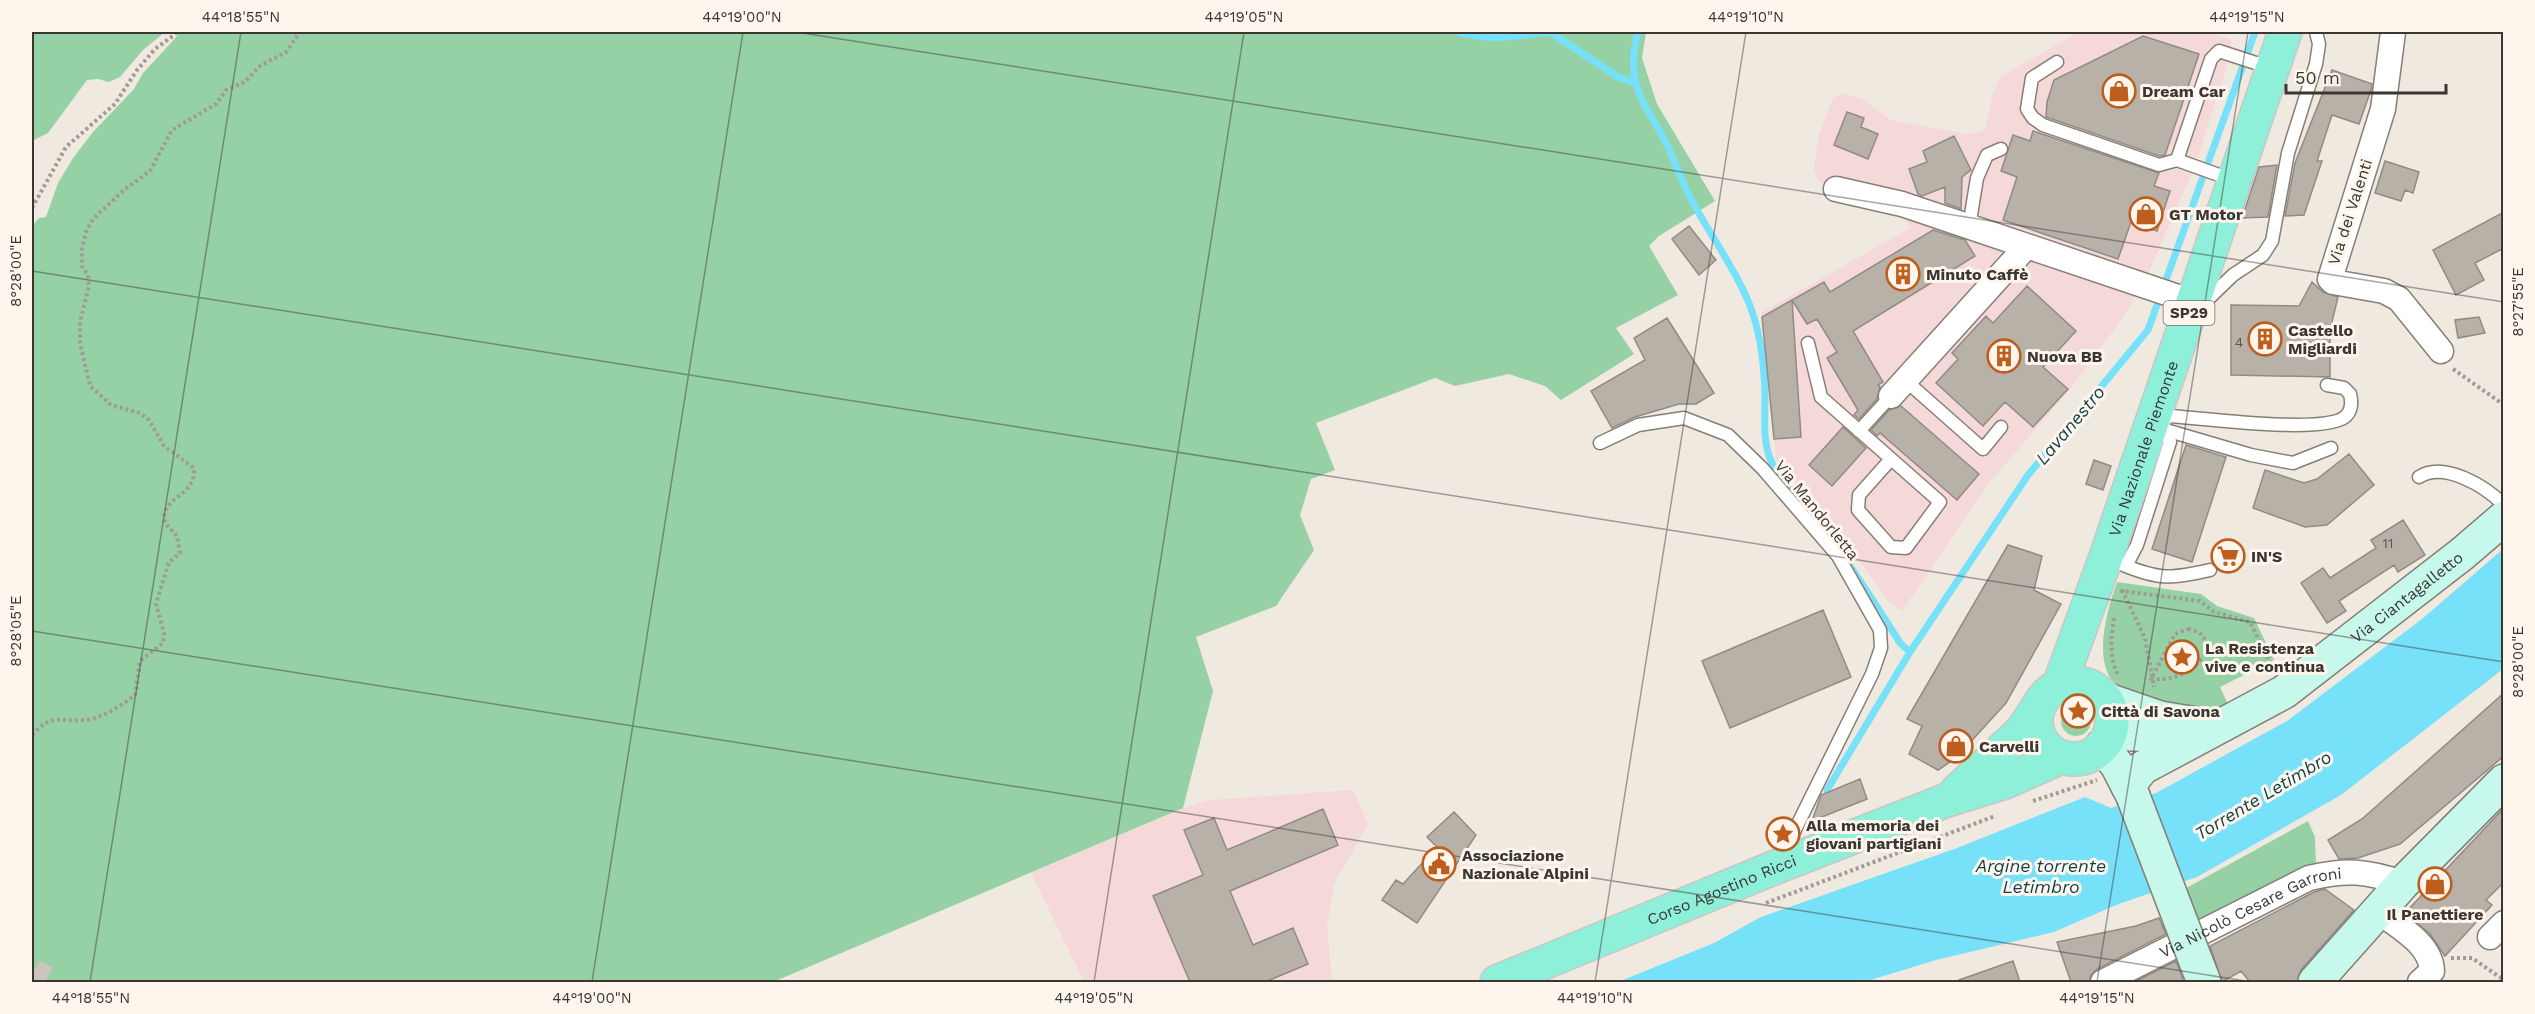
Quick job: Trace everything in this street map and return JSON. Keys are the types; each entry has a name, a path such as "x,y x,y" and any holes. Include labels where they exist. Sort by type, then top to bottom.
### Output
{"main road":[{"name":"Via Nazionale Piemonte","path":"2107,689 2116,562 2158,428 2187,306 2234,181 2285,32"},
{"name":"Via Ciantagalletto","path":"2131,791 2142,768 2284,692 2504,519"},
{"name":"Via Nazionale Piemonte","path":"2050,695 2112,599"},
{"path":"2107,689 2112,722 2106,740 2083,758 2061,757 2042,741 2037,729 2036,716 2050,695 2083,684 2107,689 2160,718 2215,727"},
{"name":"Corso Agostino Ricci","path":"1947,800 2022,731 2050,695"},
{"name":"Via Ciantagalletto","path":"2106,740 2193,734 2215,727"},
{"path":"2106,740 2131,791 2200,971"},
{"name":"Corso Agostino Ricci","path":"1497,982 1821,866 1947,800 2005,782 2061,757"},
{"path":"2315,982 2403,883 2504,781"}],"street":[{"name":"Via dei Valenti","path":"2393,32 2383,108 2330,279 2333,282 2384,291 2399,299 2441,351"},
{"path":"1836,189 1902,204 2134,284 2187,306"},
{"path":"1898,388 2026,247"},
{"name":"Via Nicolò Cesare Garroni","path":"2103,982 2309,878 2338,871 2371,872 2403,883"},
{"path":"2378,911 2427,950 2432,960 2430,976 2420,982"}],"lane":[{"path":"2187,306 2263,255 2272,241 2288,153 2316,64 2319,44 2316,32"},
{"path":"2177,160 2211,59 2219,51 2272,69"},
{"path":"2057,62 2032,78 2027,109 2033,118 2043,125 2159,165 2177,160 2234,181"},
{"path":"1969,227 1977,178 1987,155 2001,149"},
{"path":"1808,343 1821,397 1940,502 1906,548 1891,547 1858,510 1859,495 1891,459"},
{"path":"2328,386 2344,388 2350,394 2350,410 2345,417 2337,421 2299,425 2170,416 2158,428 2252,455 2293,463 2331,448"},
{"path":"1859,432 1898,388 1983,449 2001,427"},
{"name":"Via Mandorletta","path":"1600,443 1638,425 1684,418 1728,435 1763,470 1838,556 1880,630 1881,648 1872,674 1777,883"},
{"path":"2419,477 2428,471 2451,473 2496,498 2504,505"},
{"path":"2116,562 2153,577 2179,577 2210,570"}],"path":[{"path":"32,208 66,147 115,104 137,70 155,49 178,32"},
{"path":"32,735 42,724 56,718 84,721 104,714 135,695 140,661 163,643 164,633 156,604 169,562 180,553 177,536 165,523 164,512 170,502 188,490 195,473 194,468 185,459 164,446 153,423 140,413 111,405 90,386 80,343 80,327 89,286 81,258 86,232 104,208 150,171 159,151 175,127 216,105 226,90 245,82 260,66 286,52 300,32"},
{"path":"2441,351 2452,369 2504,405"},
{"path":"2107,689 2113,665 2112,599 2116,562"},
{"path":"2112,599 2199,601 2214,612 2250,622 2284,692"},
{"path":"2112,599 2145,638 2155,691"},
{"path":"2188,629 2199,631 2206,639 2207,652 2192,669 2167,681 2151,679 2175,634 2188,629"},
{"path":"2032,802 2075,786"},
{"path":"1777,883 1821,866 1999,814"},
{"path":"2432,960 2472,958 2504,980"}],"shaded area":[{"path":"2079,32 2206,32 2231,39 2231,54 2195,166 2150,270 2124,316 2071,388 1989,483 1902,611 1890,603 1857,558 1776,459 1767,344 1761,313 1910,228 1904,215 1834,195 1817,179 1814,169 1818,138 1833,98 1842,93 1862,99 1891,120 1965,134 1975,133 1985,129 1993,93 2000,77"},
{"path":"1353,790 1368,824 1334,884 1327,926 1332,982 1084,982 1031,873 1183,808 1209,800"}],"green space":[{"path":"32,32 165,32 143,50 120,77 109,82 98,79 87,80 48,133 32,141"},
{"path":"181,32 1646,32 1642,58 1657,104 1715,201 1659,236 1649,246 1678,295 1616,328 1634,354 1561,400 1545,386 1509,374 1455,386 1435,378 1316,423 1335,470 1311,479 1300,515 1314,550 1276,606 1196,637 1213,691 1183,808 773,982 32,982 32,226 39,218 46,217 58,183 73,158 93,132 134,89 143,73"},
{"path":"2117,582 2201,594 2217,606 2254,618 2274,660 2220,687 2228,704 2217,710 2204,711 2164,704 2126,693 2114,684 2107,671 2104,657 2105,626"},
{"path":"2076,706 2086,711 2091,721 2086,731 2076,736 2066,731 2061,721 2066,711"},
{"path":"2308,821 2315,837 2316,864 2196,928 2179,892"}],"water":[{"name":"Argine torrente Letimbro","path":"2503,549 2503,669 2341,795 2197,877 2116,905 2054,932 1936,960 1864,982 1618,982 1714,943 1761,917 1957,848 2085,797 2111,808 2156,793 2287,721 2422,619"}],"building":[{"name":"Dream Car","path":"2143,36 2199,54 2165,155 2159,156 2046,117 2047,102 2054,80"},
{"path":"2332,70 2372,84 2371,90 2359,124 2332,115 2317,161 2322,161 2304,215 2285,216 2295,163"},
{"path":"1847,112 1864,118 1861,127 1878,134 1868,159 1834,145"},
{"path":"2033,131 2159,173 2154,186 2170,191 2157,231 2131,222 2118,259 2003,220 2017,177 2001,171 2013,135 2030,141"},
{"path":"1954,136 1971,170 1962,177 1961,209 1945,203 1945,187 1922,196 1918,194 1909,169 1927,162 1923,151"},
{"path":"2385,161 2419,172 2413,193 2405,190 2401,201 2375,193"},
{"path":"2277,165 2268,217 2242,218 2259,167"},
{"path":"2504,212 2504,248 2475,263 2484,280 2456,295 2433,250"},
{"path":"1689,226 1716,260 1699,275 1672,239"},
{"name":"Minuto Caffè","path":"1933,230 1965,240 1975,256 1853,331 1883,382 1878,385 1880,387 1877,399 1859,419 1854,415 1858,410 1827,358 1837,352 1817,319 1807,324 1792,300 1824,282 1830,292"},
{"name":"Castello Migliardi","path":"2312,282 2323,292 2338,297 2330,330 2330,377 2231,375 2231,305 2299,306"},
{"name":"Nuova BB","path":"2027,286 2076,331 2043,367 2068,389 2033,427 2005,402 1983,426 1936,383 1958,359 1952,353 1986,316 1993,323"},
{"path":"1792,300 1801,437 1774,439 1762,317"},
{"path":"2479,317 2485,333 2458,338 2455,320"},
{"path":"1667,318 1714,393 1696,404 1679,404 1635,417 1612,428 1591,391 1645,360 1634,338"},
{"path":"1901,406 1979,474 1957,500 1880,433 1877,436 1871,430 1889,410"},
{"path":"1843,427 1866,448 1832,486 1809,465"},
{"path":"2186,445 2226,457 2192,562 2152,549"},
{"path":"2349,454 2374,485 2327,525 2305,527 2253,508 2265,470 2304,483 2317,479"},
{"path":"2094,460 2111,466 2103,490 2086,484"},
{"path":"2403,520 2425,555 2398,572 2394,565 2339,601 2346,611 2327,623 2301,583 2323,568 2330,578 2376,548 2371,540"},
{"path":"2008,545 2042,556 2034,590 2061,604 2006,703 1956,758 1938,770 1909,754 1922,726 1907,719"},
{"path":"1823,610 1851,677 1730,728 1702,661"},
{"path":"2504,693 2504,756 2400,844 2358,858 2339,859 2328,840 2362,819"},
{"path":"1860,779 1867,799 1812,821 1821,795"},
{"path":"2504,808 2504,882 2486,900 2492,905 2445,956 2430,934 2405,913"},
{"path":"1323,809 1338,845 1230,891 1253,945 1293,928 1308,964 1265,982 1190,982 1153,896 1203,875 1184,830 1214,818 1227,850"},
{"name":"Associazione Nazionale Alpini","path":"1454,812 1476,835 1417,923 1382,900 1396,880 1403,884 1437,847 1427,837"},
{"path":"2325,889 2354,910 2301,970 2297,982 2250,982 2241,971 2222,982 2210,946 2314,892"},
{"path":"2159,918 2166,934 2097,969 2091,975 2089,982 2071,982 2057,942 2136,926"},
{"path":"2013,961 2020,982 1960,982 1959,980"},
{"path":"2176,961 2184,982 2134,982"}],"waterway":[{"path":"1457,32 1481,37 1550,32 1618,77 1635,83"},
{"path":"1638,32 1633,67 1635,82 1669,149 1683,184 1739,281 1754,318 1764,369 1765,438 1772,463 1789,490 1817,522 1864,586 1900,643 1910,652"},
{"name":"Lavanestro","path":"1827,790 1910,652 2028,475 2148,330 2255,32"}],"tunnel":[{"path":"32,975 45,982"}],"place":[{"name":"Dream Car","path":"2119,91"},
{"name":"GT Motor","path":"2146,214"},
{"name":"Minuto Caffè","path":"1903,274"},
{"name":"Castello Migliardi","path":"2265,339"},
{"name":"Nuova BB","path":"2004,356"},
{"name":"IN'S","path":"2228,556"},
{"name":"La Resistenza vive e continua","path":"2182,657"},
{"name":"Città di Savona","path":"2078,711"},
{"name":"Carvelli","path":"1956,746"},
{"name":"Alla memoria dei giovani partigiani","path":"1783,834"},
{"name":"Associazione Nazionale Alpini","path":"1439,864"},
{"name":"Il Panettiere","path":"2435,884"}],"water label":[{"name":"Torrente Letimbro","path":"2263,795"}]}
